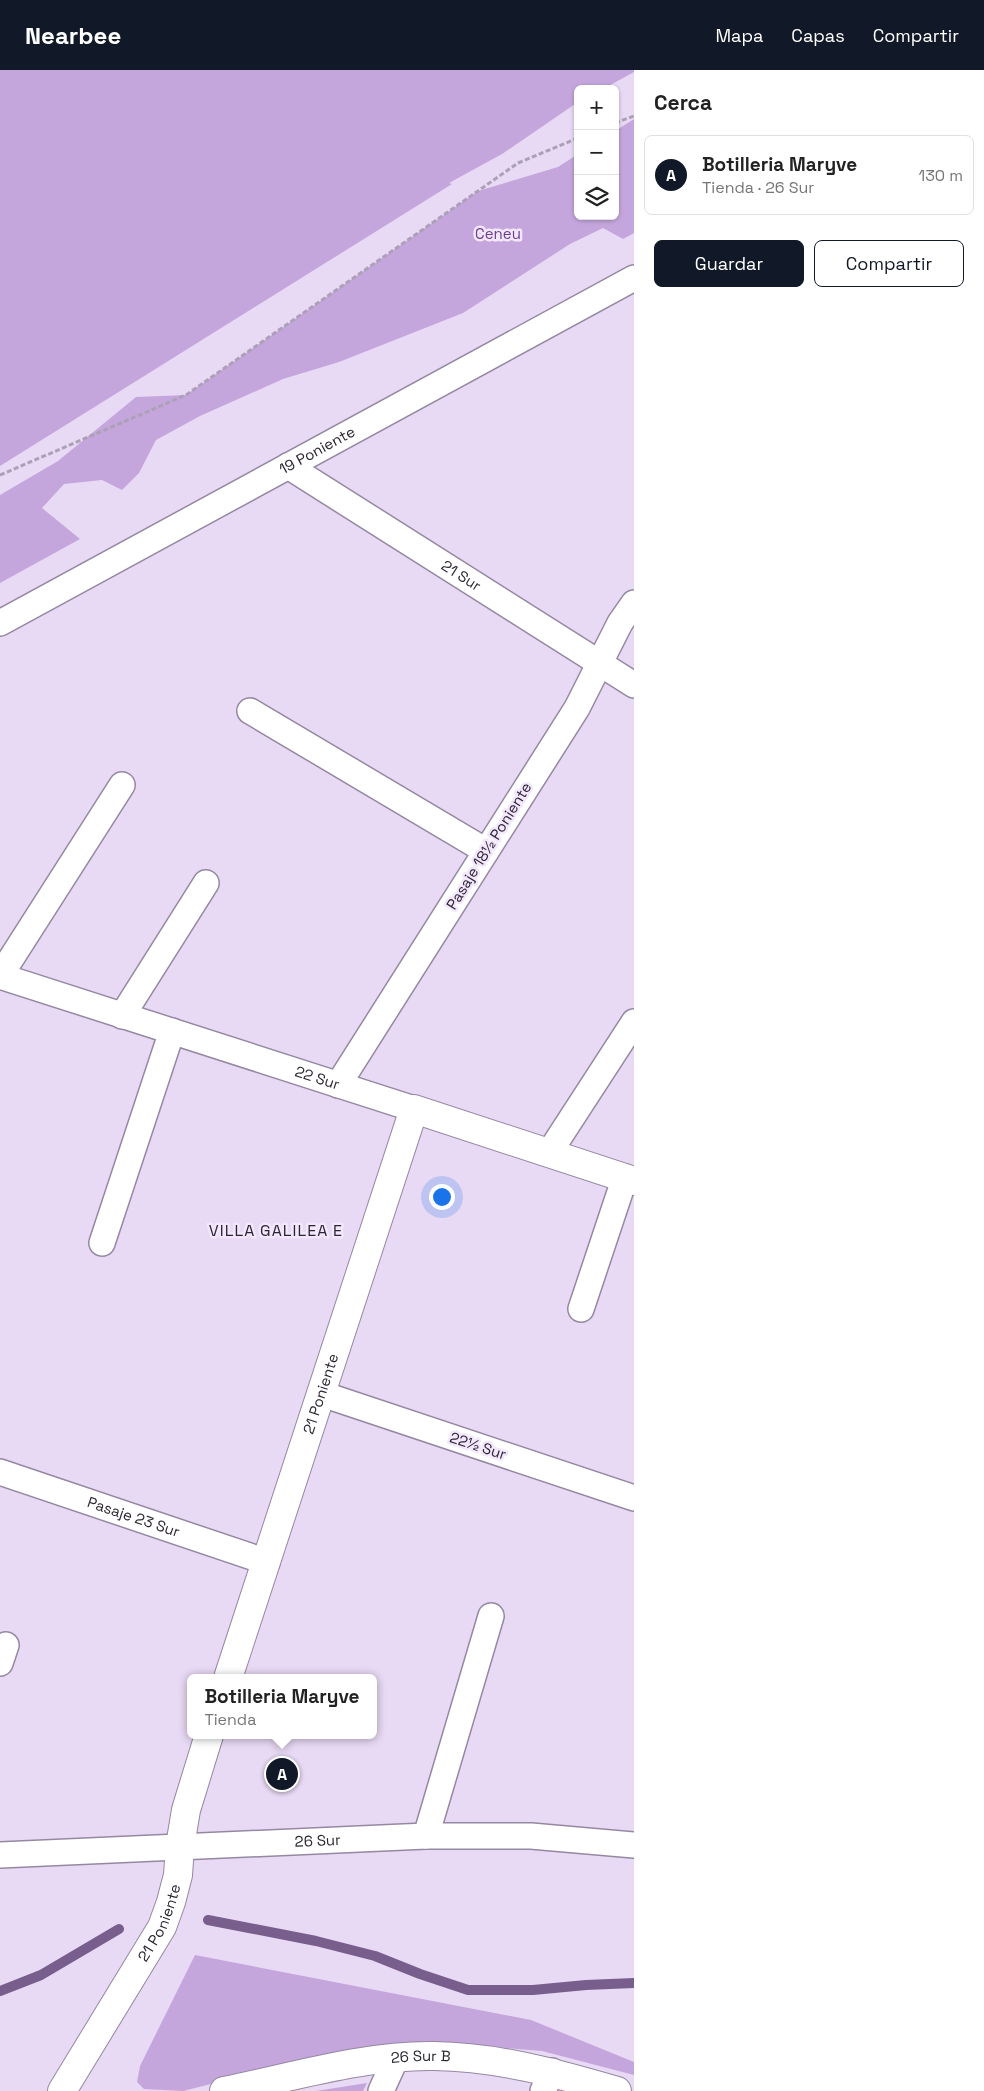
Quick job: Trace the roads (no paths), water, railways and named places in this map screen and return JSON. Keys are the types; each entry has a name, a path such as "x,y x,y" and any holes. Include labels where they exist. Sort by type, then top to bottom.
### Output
{"street":[{"name":"19 Poniente","path":"0,623 634,278"},
{"name":"21 Sur","path":"288,466 634,685"},
{"name":"Pasaje 18½ Poniente","path":"338,1085 577,708 620,623 634,604"},
{"path":"250,711 486,851"},
{"path":"0,976 122,785"},
{"path":"122,1016 206,883"},
{"name":"22 Sur","path":"0,976 629,1179"},
{"path":"549,1153 634,1022"},
{"path":"102,1243 172,1031"},
{"name":"21 Poniente","path":"229,1674 414,1109"},
{"path":"581,1309 629,1179"},
{"name":"22½ Sur","path":"322,1394 634,1498"},
{"name":"Pasaje 23 Sur","path":"0,1472 267,1562"},
{"path":"426,1836 491,1616"},
{"name":"21 Poniente","path":"62,2091 162,1927 178,1875 180,1846 186,1810 208,1739"},
{"name":"26 Sur","path":"0,1855 426,1836 531,1836 634,1845"},
{"name":"26 Sur B","path":"225,2091 364,2062 433,2056 512,2063 547,2081 617,2091"},
{"path":"381,2091 396,2058"}],"waterway":[{"path":"208,1920 316,1941 375,1956 468,1990 533,1990 634,1983"},
{"path":"0,1991 41,1975 119,1929"}],"place":[{"name":"Botilleria Maryve","path":"282,1774"}],"district":[{"name":"VILLA GALILEA E","path":"276,1230"}],"park label":[{"name":"Ceneu","path":"498,234"}]}
